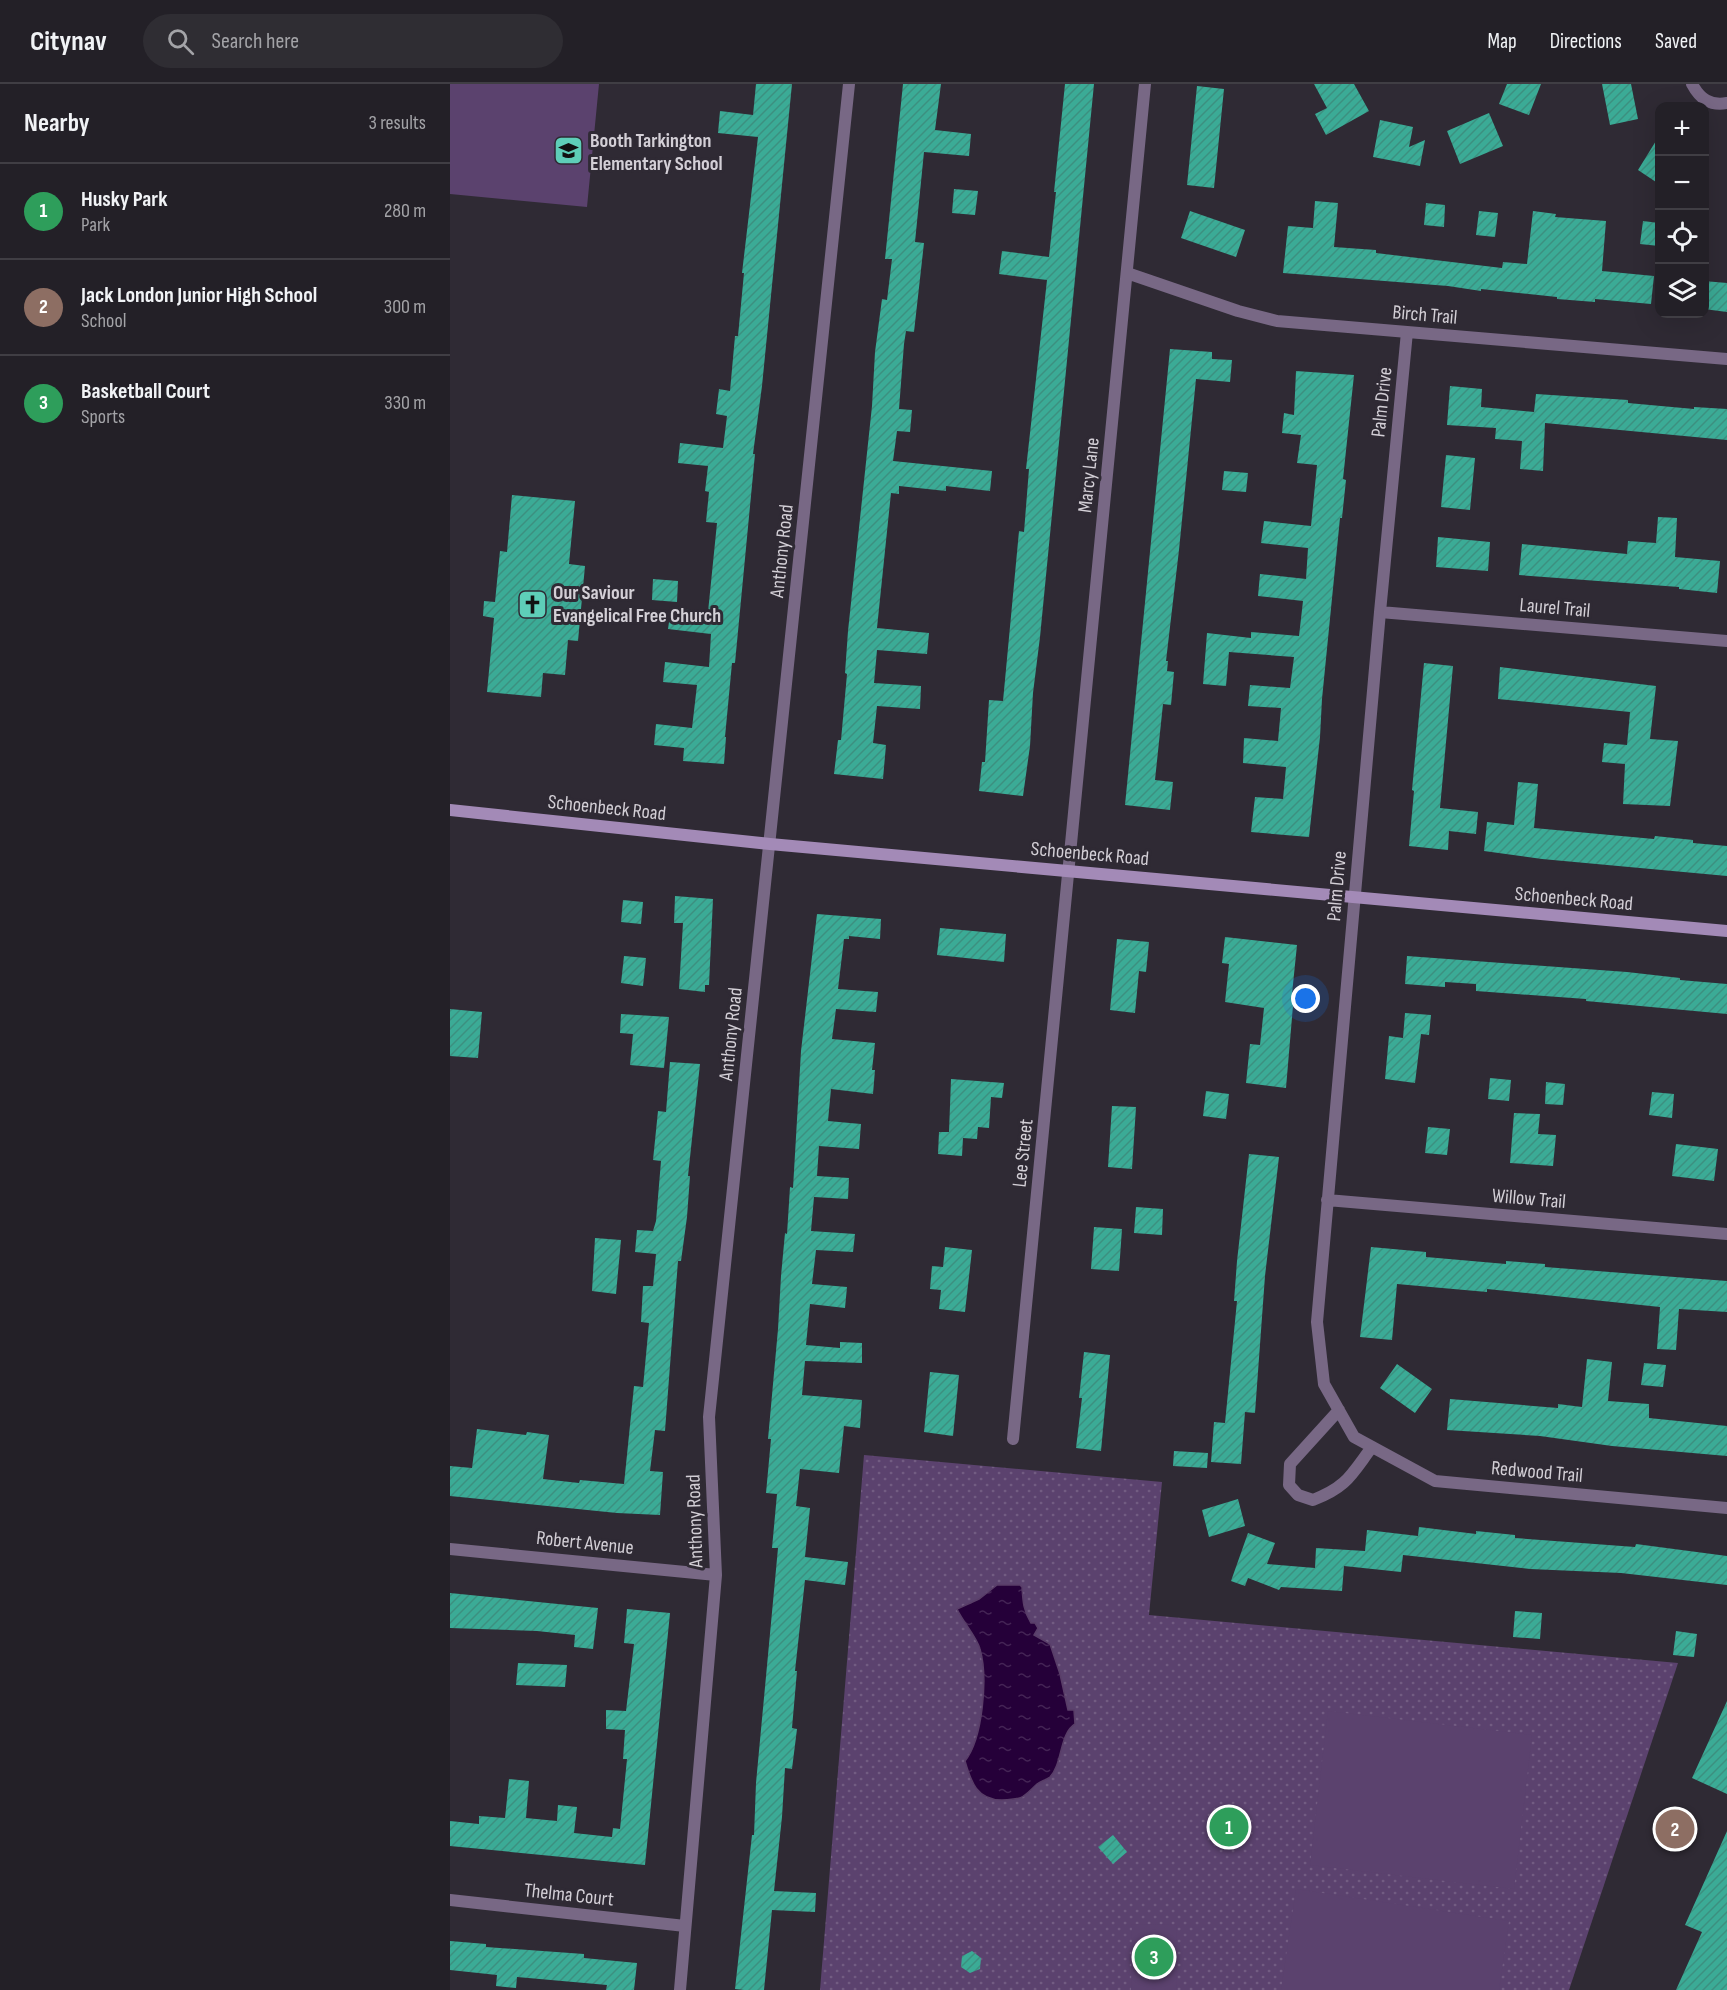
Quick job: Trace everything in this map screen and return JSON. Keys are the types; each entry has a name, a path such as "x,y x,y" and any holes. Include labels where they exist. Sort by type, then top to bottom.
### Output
{"main road":[{"name":"Schoenbeck Road","path":"450,810 770,844 1727,931"}],"street":[{"name":"Anthony Road","path":"680,1990 716,1575 709,1417 849,84"},
{"name":"Marcy Lane","path":"1069,870 1145,84"},
{"path":"1692,84 1697,94 1705,101 1716,104 1727,103"},
{"name":"Birch Trail","path":"1127,273 1238,311 1276,321 1727,359"},
{"name":"Palm Drive","path":"1354,1437 1324,1384 1317,1322 1407,332"},
{"name":"Laurel Trail","path":"1380,612 1727,641"},
{"name":"Lee Street","path":"1013,1439 1069,870"},
{"name":"Willow Trail","path":"1327,1200 1727,1234"},
{"path":"1339,1410 1290,1464 1289,1485 1298,1495 1313,1500 1327,1494 1346,1483 1372,1447"},
{"name":"Redwood Trail","path":"1354,1437 1435,1481 1727,1508"},
{"name":"Robert Avenue","path":"450,1549 716,1575"},
{"name":"Thelma Court","path":"450,1900 685,1926"}],"shaded area":[{"path":"450,84 599,84 587,207 450,194"},
{"path":"864,1455 1162,1482 1149,1615 1678,1663 1569,1990 820,1990"},
{"path":"1328,1711 1532,1735 1514,1889 1310,1865"},
{"path":"1296,1889 1509,1921 1499,1990 1281,1990"},
{"path":"1132,1924 1177,1925 1176,1990 1131,1990"}],"water":[{"path":"997,1585 1020,1585 1022,1587 1026,1614 1031,1623 1035,1623 1038,1628 1034,1635 1050,1644 1068,1710 1074,1710 1075,1724 1063,1741 1057,1764 1050,1777 1037,1784 1022,1797 1002,1800 987,1797 976,1788 965,1761 971,1751 980,1723 984,1675 978,1644 957,1609 979,1599"}],"building":[{"path":"756,84 792,84 762,386 753,454 755,454 735,663 732,663 724,764 683,761 684,748 654,745 656,724 692,728 697,685 663,682 665,662 709,667 711,634 668,629 671,608 708,612 717,523 706,522 709,492 705,491 708,466 678,463 680,443 723,448 727,416 716,414 719,389 730,391 735,336 738,336 744,273 742,273 758,137 718,133 720,111 753,115"},
{"path":"903,84 941,84 935,130 971,134 969,156 924,152 915,242 924,243 914,332 906,331 904,344 899,409 912,410 910,432 897,431 893,461 992,471 990,491 946,486 946,491 899,486 899,494 891,493 877,628 929,633 927,654 877,650 874,683 921,686 920,709 877,706 873,743 886,745 883,779 834,774 838,740 841,740 848,631 872,406 875,352 882,299 887,300 892,259 885,259"},
{"path":"1065,84 1094,84 1033,693 1030,746 1023,796 979,791 982,762 985,762 989,700 1003,701 1019,531 1024,532 1029,469 1026,469 1047,280 999,274 1002,251 1049,257"},
{"path":"1314,84 1354,84 1369,111 1326,135 1315,114 1327,108"},
{"path":"1507,84 1541,84 1529,115 1499,104"},
{"path":"1602,84 1631,84 1638,119 1610,125"},
{"path":"1197,86 1224,89 1214,188 1187,185"},
{"path":"1489,113 1503,146 1460,164 1447,131"},
{"path":"1380,120 1413,127 1409,147 1425,140 1420,166 1373,157"},
{"path":"1655,142 1655,181 1638,170"},
{"path":"954,189 978,191 975,215 952,213"},
{"path":"1315,201 1338,203 1334,247 1376,250 1376,253 1502,268 1503,262 1527,264 1533,211 1556,214 1555,217 1606,221 1602,271 1654,276 1651,304 1595,299 1595,302 1557,299 1557,297 1481,289 1481,291 1448,286 1283,273 1288,226 1313,228"},
{"path":"1426,203 1445,205 1444,227 1424,225"},
{"path":"1190,211 1245,230 1236,257 1181,238"},
{"path":"1479,211 1498,213 1495,237 1476,235"},
{"path":"1643,221 1655,222 1655,246 1640,244"},
{"path":"1709,281 1727,283 1727,312 1709,310"},
{"path":"1170,349 1212,352 1212,359 1232,360 1230,382 1196,379 1166,661 1168,661 1167,671 1174,672 1171,705 1163,704 1155,780 1173,782 1170,810 1125,805"},
{"path":"1296,371 1354,375 1343,479 1346,480 1342,518 1340,518 1309,837 1251,832 1255,797 1283,799 1286,767 1243,763 1244,738 1278,741 1281,708 1248,706 1250,685 1290,688 1294,657 1229,652 1226,686 1203,684 1207,633 1251,638 1251,632 1299,636 1303,601 1258,596 1260,574 1306,579 1308,548 1261,543 1264,521 1311,526 1317,465 1297,463 1301,435 1282,433 1284,413 1294,415"},
{"path":"1450,386 1482,389 1481,407 1534,412 1536,394 1628,400 1628,403 1694,409 1694,407 1727,409 1727,440 1545,423 1543,471 1520,469 1522,441 1495,439 1496,428 1447,425"},
{"path":"1446,455 1475,458 1470,510 1441,507"},
{"path":"1224,471 1248,473 1246,492 1222,490"},
{"path":"512,495 575,501 569,564 585,566 578,641 568,640 565,675 543,673 541,697 487,692 494,618 483,616 484,601 495,602 500,551 507,552"},
{"path":"1658,517 1677,518 1675,557 1720,561 1717,593 1679,589 1679,587 1519,575 1522,544 1627,554 1628,541 1656,543"},
{"path":"1438,537 1490,542 1488,571 1436,567"},
{"path":"653,579 678,581 677,602 652,600"},
{"path":"1424,663 1453,666 1440,808 1478,812 1476,834 1449,831 1448,850 1409,846"},
{"path":"1500,667 1656,686 1650,739 1678,741 1670,806 1623,804 1625,764 1602,762 1604,743 1627,745 1630,712 1498,699"},
{"path":"1518,782 1538,784 1534,828 1654,839 1655,836 1727,846 1727,876 1542,859 1484,851 1487,822 1514,825"},
{"path":"675,896 713,899 709,985 705,985 705,992 679,989 683,923 674,923"},
{"path":"623,900 643,902 641,924 621,922"},
{"path":"817,914 881,919 880,939 849,936 849,939 844,939 838,989 878,992 876,1012 836,1009 832,1039 875,1043 872,1070 875,1070 873,1094 831,1089 828,1121 861,1124 859,1149 819,1146 817,1176 849,1178 848,1199 814,1197 811,1231 855,1234 853,1252 816,1250 812,1284 847,1287 845,1308 810,1304 806,1345 840,1348 840,1342 862,1343 862,1363 805,1361 802,1395 862,1400 860,1428 844,1426 839,1473 800,1469 796,1506 810,1508 805,1557 848,1562 845,1585 805,1580 795,1671 797,1671 792,1728 797,1729 792,1769 785,1768 774,1891 816,1893 815,1912 772,1910 764,1990 744,1990 735,1989 752,1835 754,1835 756,1783 778,1548 772,1548 777,1494 766,1493 771,1439 768,1439 785,1233 787,1234 790,1187 793,1188 801,1051"},
{"path":"940,928 1006,934 1004,962 937,955"},
{"path":"1225,937 1297,945 1286,1088 1246,1083 1250,1044 1260,1045 1264,1008 1225,1002 1229,964 1222,963"},
{"path":"1117,939 1149,942 1146,972 1139,971 1135,1013 1110,1010"},
{"path":"624,956 646,958 643,986 621,983"},
{"path":"1407,956 1627,972 1727,984 1727,1014 1586,1001 1586,999 1476,991 1476,984 1445,982 1445,987 1405,984"},
{"path":"450,1009 482,1012 478,1058 450,1056"},
{"path":"1405,1013 1431,1015 1429,1035 1421,1034 1415,1083 1385,1079 1389,1036 1403,1038"},
{"path":"621,1014 669,1017 664,1068 630,1065 633,1034 620,1033"},
{"path":"670,1062 700,1064 688,1176 690,1176 687,1217 681,1261 678,1261 665,1431 655,1430 650,1471 663,1472 660,1515 617,1513 450,1496 450,1466 472,1468 477,1429 526,1435 527,1432 549,1435 543,1479 624,1484 634,1386 643,1387 649,1323 641,1322 643,1286 653,1286 656,1254 635,1252 637,1230 653,1231 656,1221 661,1161 653,1160 658,1111 666,1112"},
{"path":"1490,1078 1511,1080 1509,1101 1488,1099"},
{"path":"951,1079 1004,1083 1002,1098 991,1097 989,1128 978,1127 977,1139 963,1138 962,1156 938,1154 939,1132 949,1132"},
{"path":"1546,1082 1565,1084 1563,1105 1545,1104"},
{"path":"1206,1091 1229,1094 1226,1119 1203,1116"},
{"path":"1652,1092 1674,1094 1672,1118 1649,1115"},
{"path":"1112,1106 1136,1107 1132,1169 1108,1167"},
{"path":"1514,1113 1540,1114 1538,1134 1556,1135 1553,1166 1510,1163"},
{"path":"1428,1127 1450,1129 1447,1155 1425,1153"},
{"path":"1676,1144 1718,1149 1714,1181 1672,1176"},
{"path":"1249,1154 1279,1157 1265,1276 1255,1413 1245,1412 1241,1464 1211,1462 1214,1422 1225,1423 1237,1301 1234,1301 1237,1261"},
{"path":"1136,1207 1163,1209 1162,1235 1134,1233"},
{"path":"1094,1227 1122,1229 1119,1271 1091,1269"},
{"path":"595,1238 621,1240 616,1294 592,1291"},
{"path":"945,1247 972,1250 965,1312 939,1309 941,1290 930,1289 932,1266 943,1267"},
{"path":"1371,1247 1426,1252 1426,1257 1506,1264 1506,1261 1545,1264 1545,1267 1727,1281 1727,1312 1679,1309 1676,1350 1657,1349 1660,1307 1487,1289 1487,1292 1397,1284 1392,1340 1360,1337"},
{"path":"1084,1352 1110,1355 1101,1451 1076,1448 1082,1398 1079,1398"},
{"path":"1587,1359 1612,1362 1608,1401 1649,1404 1649,1418 1727,1426 1727,1456 1612,1446 1540,1436 1447,1430 1450,1399 1558,1408 1558,1404 1582,1407"},
{"path":"1644,1363 1666,1365 1663,1387 1641,1385"},
{"path":"1397,1364 1432,1389 1415,1413 1380,1388"},
{"path":"930,1372 959,1375 953,1436 924,1432"},
{"path":"1174,1451 1208,1453 1207,1468 1173,1466"},
{"path":"1238,1499 1245,1526 1209,1537 1202,1510"},
{"path":"1419,1527 1476,1534 1476,1531 1515,1535 1515,1538 1635,1547 1636,1544 1727,1556 1727,1585 1621,1573 1530,1569 1403,1555 1401,1572 1344,1566 1342,1591 1281,1587 1279,1590 1248,1578 1245,1586 1231,1581 1248,1533 1275,1543 1267,1564 1315,1568 1316,1548 1365,1551 1367,1530 1418,1536"},
{"path":"450,1593 598,1608 593,1649 574,1647 575,1635 537,1631 450,1628"},
{"path":"627,1609 670,1613 645,1865 450,1846 450,1821 479,1824 479,1816 505,1818 509,1779 529,1781 526,1818 557,1821 558,1805 577,1807 574,1833 612,1837 613,1828 620,1829 627,1759 623,1759 625,1730 606,1729 606,1710 626,1711 634,1644 624,1643"},
{"path":"1515,1611 1542,1613 1540,1639 1513,1637"},
{"path":"1676,1631 1697,1634 1694,1657 1673,1655"},
{"path":"518,1663 567,1665 565,1687 516,1685"},
{"path":"1727,1701 1727,1794 1692,1778"},
{"path":"1727,1831 1727,1990 1676,1990 1702,1932 1685,1925"},
{"path":"1113,1835 1127,1852 1113,1864 1098,1847"},
{"path":"450,1941 486,1944 486,1947 584,1954 584,1958 637,1963 634,1990 606,1990 607,1985 517,1977 516,1988 496,1986 497,1975 450,1970"},
{"path":"972,1951 981,1958 980,1969 970,1973 961,1967 962,1956"}],"place":[{"name":"Booth Tarkington Elementary School","path":"569,151"},
{"name":"Our Saviour Evangelical Free Church","path":"532,604"},
{"name":"Husky Park","path":"1229,1827"},
{"name":"Jack London Junior High School","path":"1675,1829"},
{"name":"Basketball Court","path":"1154,1957"}]}
